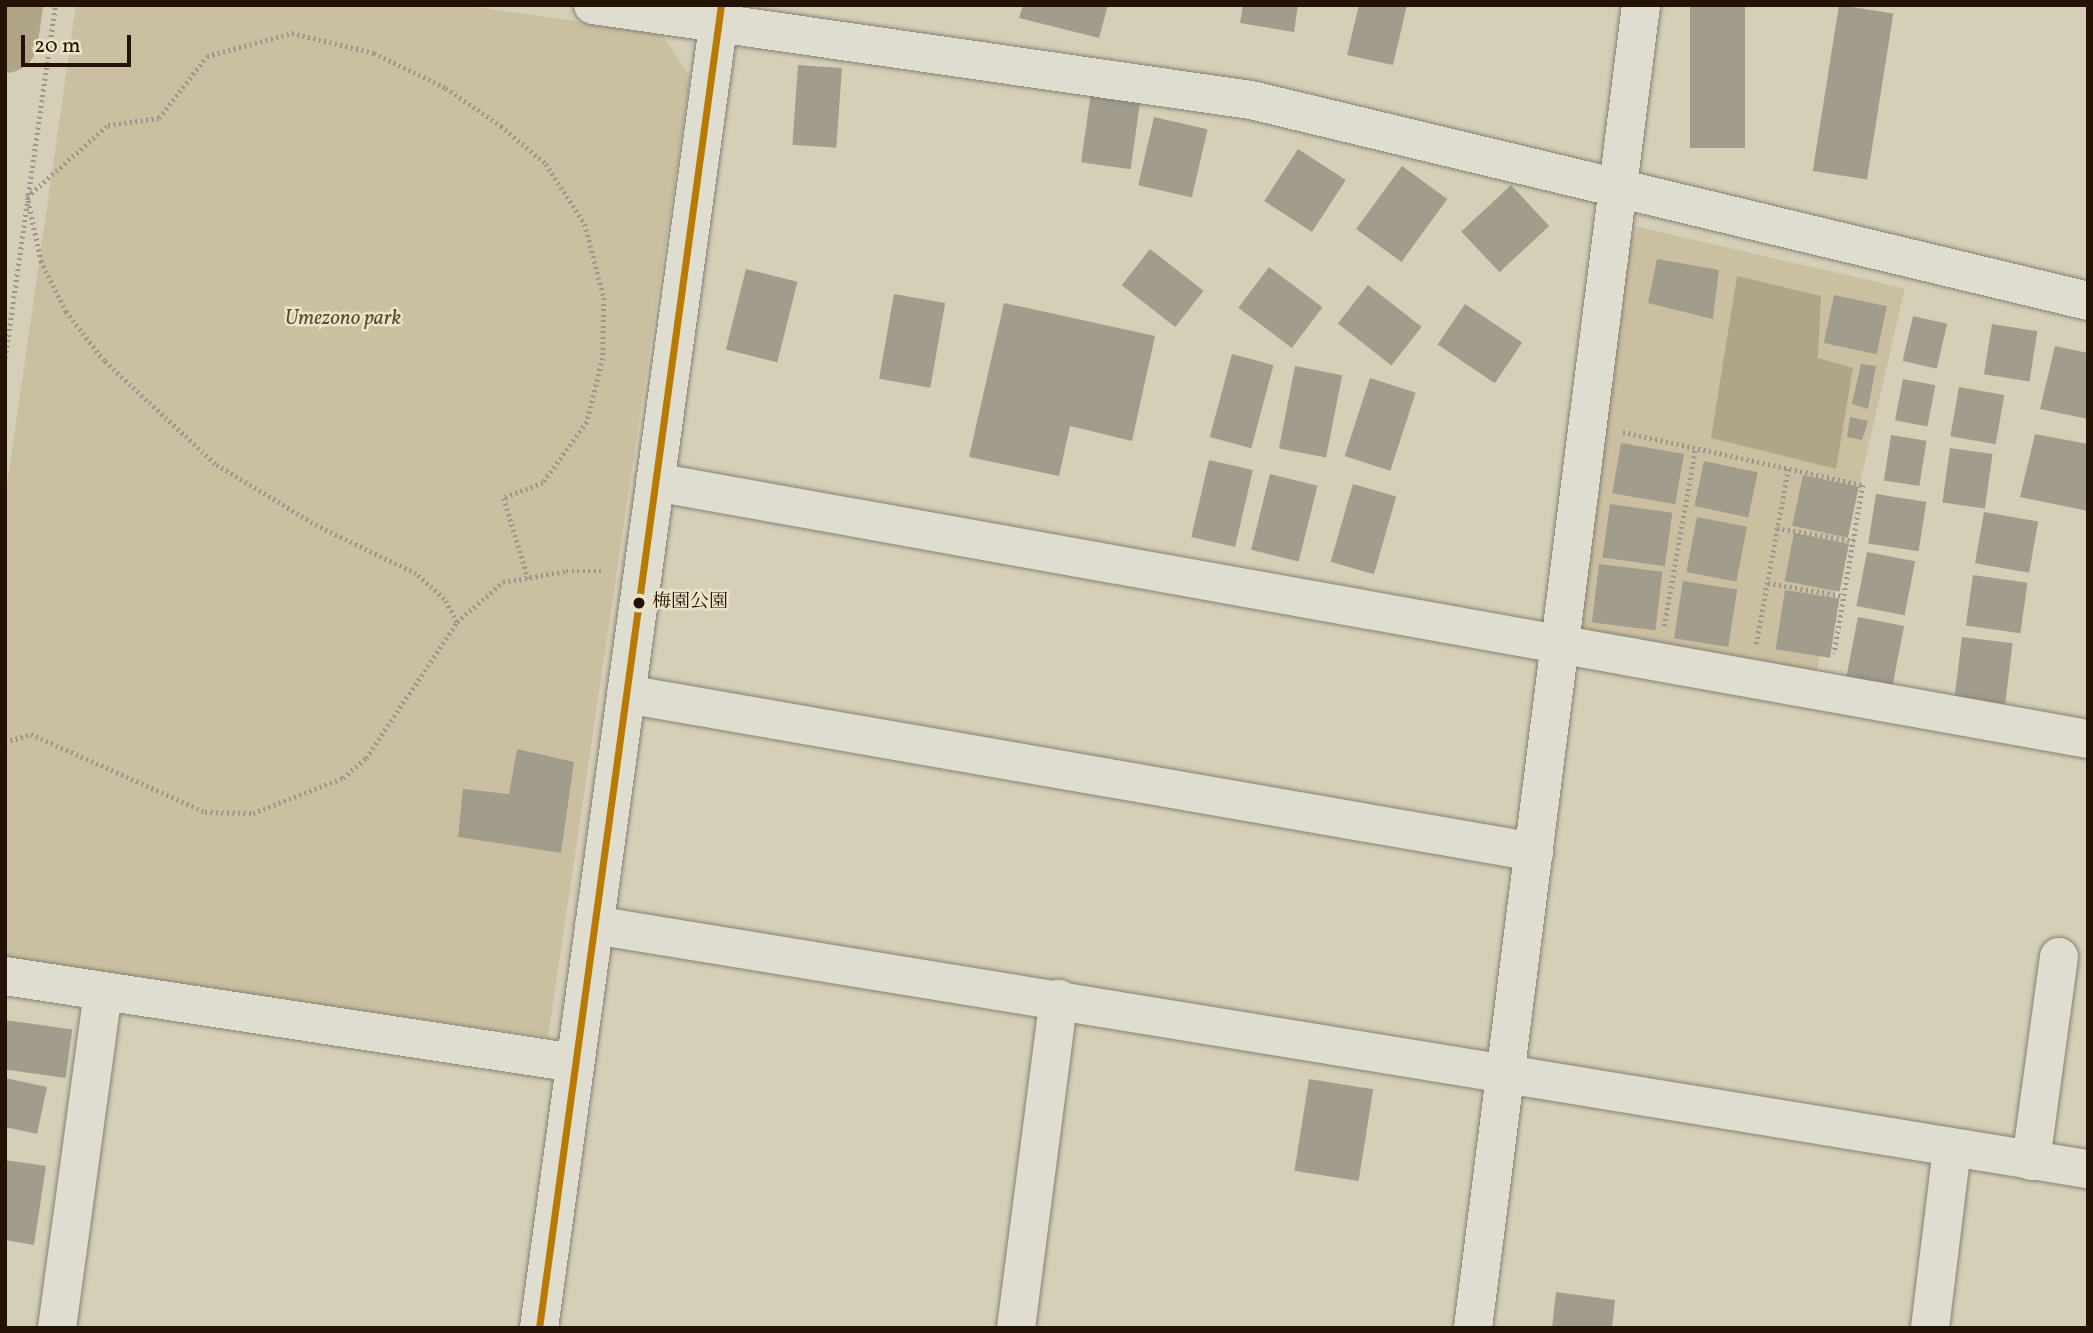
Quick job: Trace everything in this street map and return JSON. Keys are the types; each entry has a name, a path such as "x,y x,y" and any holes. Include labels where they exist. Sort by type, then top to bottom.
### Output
{"street":[{"path":"593,5 720,15 1251,100 2088,301"},
{"path":"1473,1328 1642,5"},
{"path":"539,1328 720,15"},
{"path":"655,482 1559,643 1657,665 1826,696 2088,739"},
{"path":"626,694 1534,852"},
{"path":"594,926 1059,999 2088,1170"},
{"path":"2031,1161 2059,957"},
{"path":"5,975 575,1063"},
{"path":"57,1328 103,991"},
{"path":"1016,1328 1059,999"},
{"path":"1930,1328 1952,1149"}],"path":[{"path":"5,358 55,5"},
{"path":"27,197 108,125 159,118 207,57 292,33 374,53 446,88 501,126 546,164 585,224 604,298 604,358 587,422 543,483 504,498 528,578"},
{"path":"27,197 41,262 66,312 104,361 215,464 306,520 416,574 444,599 457,622"},
{"path":"1587,424 1863,485 1826,696"},
{"path":"1657,665 1695,451"},
{"path":"1748,682 1788,469"},
{"path":"1777,528 1854,541"},
{"path":"5,742 32,734 205,812 253,813 333,783 366,758 457,622 503,583 566,571 643,575"},
{"path":"1768,583 1844,596"}],"green space":[{"name":"Umezono park","path":"76,5 461,5 661,33 690,77 548,1037 5,961 5,499"},
{"path":"1634,226 1905,289 1813,685 1542,623"}],"shaded area":[{"path":"1737,276 1821,296 1818,358 1853,368 1836,469 1711,438"}],"building":[{"path":"1023,5 1108,5 1099,38 1019,18"},
{"path":"1243,5 1298,5 1294,32 1240,23"},
{"path":"1359,5 1407,5 1393,65 1347,55"},
{"path":"1690,5 1745,5 1745,148 1690,148"},
{"path":"1839,5 1893,14 1867,180 1813,171"},
{"path":"798,65 842,68 836,148 792,145"},
{"path":"1091,92 1141,99 1131,169 1081,162"},
{"path":"1154,117 1208,129 1192,198 1138,185"},
{"path":"1298,149 1346,180 1312,232 1264,201"},
{"path":"1402,166 1447,199 1401,262 1356,229"},
{"path":"1511,185 1549,226 1499,272 1461,231"},
{"path":"1150,249 1204,291 1175,327 1122,285"},
{"path":"1657,259 1719,270 1713,319 1648,303"},
{"path":"1269,267 1323,307 1292,348 1238,308"},
{"path":"746,269 797,282 777,362 726,350"},
{"path":"1368,285 1422,327 1391,365 1338,324"},
{"path":"894,294 945,303 930,388 879,379"},
{"path":"1834,295 1887,306 1877,354 1824,343"},
{"path":"1004,303 1155,336 1132,441 1070,426 1059,476 969,457"},
{"path":"1465,304 1522,343 1495,383 1438,345"},
{"path":"1913,316 1947,324 1937,369 1903,361"},
{"path":"1992,324 2037,331 2029,382 1984,374"},
{"path":"2055,346 2088,353 2088,419 2040,409"},
{"path":"1232,354 1274,365 1251,448 1210,437"},
{"path":"1861,364 1876,366 1868,409 1852,404"},
{"path":"1295,366 1342,375 1326,458 1279,448"},
{"path":"1370,378 1416,393 1390,471 1345,456"},
{"path":"1903,379 1935,385 1927,427 1895,420"},
{"path":"1959,387 2004,395 1996,444 1950,436"},
{"path":"1850,417 1868,421 1862,440 1847,437"},
{"path":"2035,434 2088,444 2088,511 2020,497"},
{"path":"1891,435 1927,441 1919,486 1884,480"},
{"path":"1621,443 1684,454 1675,504 1612,493"},
{"path":"1950,448 1993,454 1985,508 1942,502"},
{"path":"1209,460 1253,470 1235,547 1191,537"},
{"path":"1704,461 1758,472 1748,517 1694,506"},
{"path":"1270,474 1318,486 1299,562 1251,550"},
{"path":"1803,475 1859,487 1848,538 1792,526"},
{"path":"1353,484 1396,496 1374,574 1331,562"},
{"path":"1876,494 1926,502 1919,551 1868,543"},
{"path":"1610,504 1672,513 1665,566 1602,557"},
{"path":"1984,512 2038,522 2029,573 1975,563"},
{"path":"1697,517 1747,527 1736,582 1686,572"},
{"path":"1794,533 1849,544 1840,592 1785,581"},
{"path":"1867,552 1915,561 1905,615 1857,606"},
{"path":"1599,564 1663,572 1655,630 1592,623"},
{"path":"1973,575 2027,583 2020,633 1966,626"},
{"path":"1683,581 1737,590 1728,647 1674,638"},
{"path":"1785,590 1839,599 1830,658 1776,649"},
{"path":"1858,617 1904,626 1893,685 1847,676"},
{"path":"1962,637 2013,643 2005,704 1955,698"},
{"path":"517,749 574,762 561,853 458,837 463,789 509,794"},
{"path":"5,1020 72,1029 66,1078 5,1069"},
{"path":"5,1078 47,1087 37,1134 5,1127"},
{"path":"1309,1079 1373,1089 1359,1181 1294,1171"},
{"path":"5,1160 46,1166 34,1245 5,1240"},
{"path":"1556,1292 1615,1300 1612,1328 1552,1328"}],"waterway":[{"path":"5,40 10,5"}],"transit line":[{"path":"539,1328 721,5"}],"place":[{"name":"梅園公園","path":"639,603"}]}
